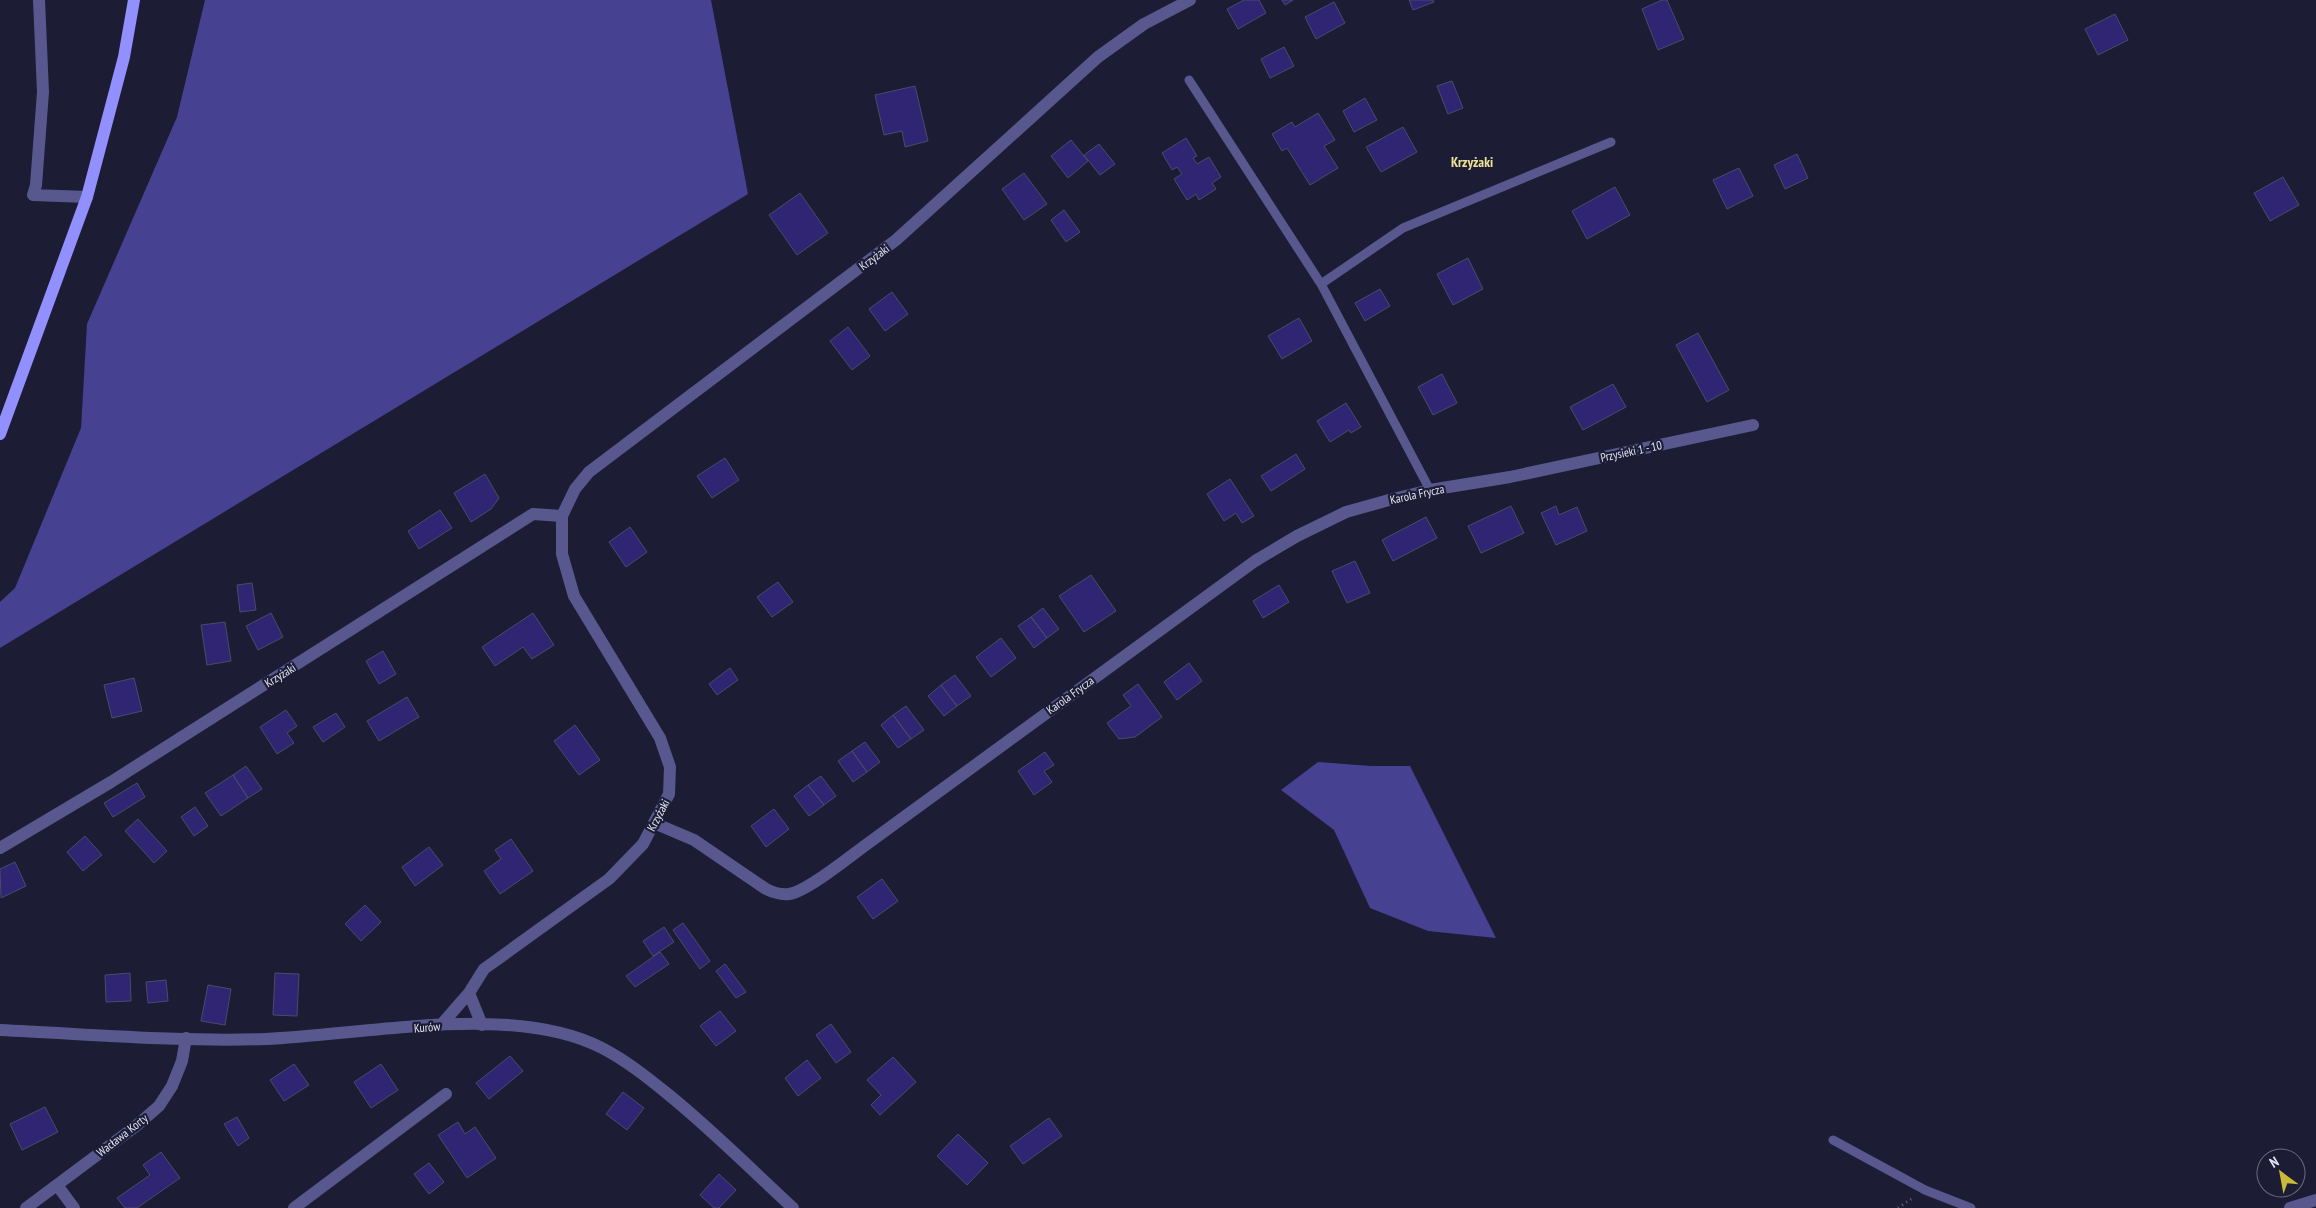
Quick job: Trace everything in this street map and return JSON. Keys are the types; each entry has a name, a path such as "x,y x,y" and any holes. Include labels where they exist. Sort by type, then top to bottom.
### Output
{"main road":[{"path":"0,434 87,197 124,56 134,0"}],"street":[{"path":"39,0 43,92 36,185 33,196 87,197"},
{"name":"Krzyżaki","path":"441,1025 469,993 484,969 609,879 643,844 669,794 670,767 660,738 574,596 562,554 562,516 575,489 589,472 896,240 1098,57 1144,24 1190,0"},
{"name":"Przysieki 1 - 10","path":"1510,477 1753,425"},
{"name":"Karola Frycza","path":"654,823 694,840 776,894 791,894 818,879 1255,561 1297,536 1346,512 1430,490 1510,477"},
{"name":"Krzyżaki","path":"0,848 111,782 533,514 562,516"},
{"path":"469,993 482,1025"},
{"name":"Kurów","path":"0,1030 186,1038 267,1039 441,1025 482,1025 532,1028 565,1034 601,1048 637,1069 694,1116 793,1208"},
{"name":"Wacława Korty","path":"26,1208 136,1126 159,1106 172,1086 182,1061 186,1038"},
{"path":"294,1208 446,1094"},
{"path":"57,1184 74,1208"},
{"path":"2290,1208 2316,1200"}],"lane":[{"path":"1189,80 1321,284 1430,490"},
{"path":"1321,284 1403,228 1612,142"},
{"path":"1833,1140 1926,1190 1971,1208"}],"shaded area":[{"path":"205,0 711,0 748,194 0,648 0,602 15,588 81,428 87,324 177,117"},
{"path":"1318,762 1371,766 1410,766 1496,938 1428,931 1370,908 1334,830 1281,790"}],"building":[{"path":"1244,0 1259,0 1266,13 1238,29 1227,9"},
{"path":"1282,0 1293,0 1285,5"},
{"path":"1409,0 1433,0 1434,2 1413,10"},
{"path":"1662,0 1667,0 1684,39 1658,50 1642,9"},
{"path":"1334,2 1345,23 1316,39 1305,17"},
{"path":"2115,14 2128,40 2098,55 2085,29"},
{"path":"1284,47 1294,66 1270,78 1261,59"},
{"path":"1452,81 1463,108 1448,114 1437,86"},
{"path":"915,86 928,141 905,147 902,131 884,135 875,95"},
{"path":"1365,98 1377,120 1354,132 1343,111"},
{"path":"1318,113 1335,140 1324,146 1338,168 1310,185 1287,148 1282,151 1272,134 1292,122 1295,127"},
{"path":"1403,127 1417,152 1381,172 1366,147"},
{"path":"1186,138 1197,156 1193,158 1197,164 1209,157 1221,177 1212,183 1216,189 1199,200 1196,194 1187,200 1174,179 1182,174 1177,167 1172,170 1162,153"},
{"path":"1071,140 1088,161 1068,178 1051,156"},
{"path":"1099,144 1115,164 1100,175 1084,155"},
{"path":"1797,154 1808,178 1785,189 1774,165"},
{"path":"1739,168 1753,196 1727,209 1713,180"},
{"path":"1024,173 1047,204 1024,220 1002,189"},
{"path":"2283,177 2299,205 2270,221 2254,193"},
{"path":"1615,187 1630,215 1587,239 1572,211"},
{"path":"800,193 828,233 797,255 769,215"},
{"path":"1064,210 1080,232 1066,242 1051,220"},
{"path":"1468,258 1483,289 1453,305 1437,274"},
{"path":"1380,289 1390,306 1365,321 1355,303"},
{"path":"892,292 908,314 885,331 869,309"},
{"path":"1299,318 1312,341 1282,359 1268,336"},
{"path":"848,327 870,356 852,370 830,341"},
{"path":"1698,333 1729,390 1707,402 1676,345"},
{"path":"1442,374 1457,403 1433,415 1418,387"},
{"path":"1613,384 1626,407 1583,430 1570,407"},
{"path":"1346,403 1361,427 1351,433 1349,430 1330,442 1317,421"},
{"path":"1296,454 1305,469 1271,491 1261,476"},
{"path":"725,458 739,480 712,498 697,476"},
{"path":"485,474 499,498 491,509 471,522 454,493"},
{"path":"1230,479 1254,516 1242,523 1236,513 1224,521 1207,494"},
{"path":"1511,506 1524,533 1481,553 1468,526"},
{"path":"1556,506 1559,515 1577,507 1587,531 1556,545 1541,513"},
{"path":"440,510 452,528 419,549 408,531"},
{"path":"1426,517 1437,538 1393,561 1382,540"},
{"path":"630,527 647,552 626,567 609,542"},
{"path":"1355,561 1370,593 1347,603 1332,571"},
{"path":"1091,575 1116,611 1084,632 1059,596"},
{"path":"778,582 793,602 772,617 757,597"},
{"path":"252,583 256,610 240,612 237,585"},
{"path":"1279,585 1289,602 1263,618 1253,601"},
{"path":"1043,608 1059,629 1047,638 1031,617"},
{"path":"271,613 283,637 258,650 246,626"},
{"path":"533,613 554,645 532,659 523,647 495,666 482,647"},
{"path":"1031,617 1047,638 1034,648 1018,626"},
{"path":"225,622 231,661 207,665 201,625"},
{"path":"1001,638 1016,658 991,677 976,657"},
{"path":"383,651 396,674 379,684 366,661"},
{"path":"1189,663 1202,681 1177,700 1164,682"},
{"path":"730,668 738,680 717,695 709,684"},
{"path":"955,675 971,696 957,706 941,685"},
{"path":"134,678 142,711 112,718 104,685"},
{"path":"1138,684 1162,717 1135,737 1119,739 1107,723 1131,706 1123,695"},
{"path":"941,685 957,706 944,716 928,696"},
{"path":"407,697 419,717 379,741 367,721"},
{"path":"906,706 924,730 911,739 893,715"},
{"path":"286,710 297,726 287,733 294,743 277,754 260,727"},
{"path":"336,713 345,727 323,742 313,727"},
{"path":"893,715 911,739 898,748 881,725"},
{"path":"575,725 600,760 579,775 554,741"},
{"path":"865,742 880,762 867,772 852,751"},
{"path":"852,751 867,772 853,782 838,761"},
{"path":"1045,752 1054,765 1044,771 1052,782 1034,795 1018,771"},
{"path":"246,766 262,789 248,798 233,775"},
{"path":"233,775 248,798 221,816 205,793"},
{"path":"821,776 836,796 824,805 808,785"},
{"path":"137,783 145,797 113,817 104,803"},
{"path":"808,785 824,805 809,816 794,796"},
{"path":"195,807 208,826 194,836 181,817"},
{"path":"774,809 789,829 766,847 751,826"},
{"path":"138,819 167,851 154,863 125,831"},
{"path":"85,836 102,855 83,871 67,852"},
{"path":"511,839 533,871 500,894 484,871 501,859 495,850"},
{"path":"429,847 443,865 415,886 402,867"},
{"path":"15,862 26,886 1,898 0,869"},
{"path":"882,879 898,901 873,919 857,897"},
{"path":"365,905 381,922 361,941 345,924"},
{"path":"683,923 710,961 700,969 673,930"},
{"path":"664,927 674,942 653,956 643,941"},
{"path":"660,952 669,964 635,987 626,976"},
{"path":"725,964 746,992 736,998 716,971"},
{"path":"130,973 131,1001 106,1002 105,975"},
{"path":"275,973 299,974 297,1016 273,1015"},
{"path":"166,980 168,1001 148,1003 146,982"},
{"path":"208,985 231,989 225,1025 201,1021"},
{"path":"720,1011 736,1031 716,1046 700,1026"},
{"path":"831,1024 851,1052 836,1063 816,1035"},
{"path":"510,1056 523,1071 489,1099 476,1083"},
{"path":"893,1057 916,1082 880,1115 871,1105 881,1095 867,1080"},
{"path":"807,1060 821,1078 798,1096 785,1078"},
{"path":"294,1064 309,1085 284,1101 270,1080"},
{"path":"381,1064 398,1090 371,1108 354,1082"},
{"path":"623,1092 644,1108 627,1130 606,1114"},
{"path":"45,1107 58,1132 22,1150 10,1124"},
{"path":"237,1117 249,1138 238,1146 224,1124"},
{"path":"1049,1118 1062,1136 1023,1164 1010,1146"},
{"path":"458,1122 465,1134 475,1127 496,1158 467,1178 438,1135"},
{"path":"958,1134 988,1163 967,1185 937,1156"},
{"path":"161,1152 180,1178 137,1208 125,1208 117,1198 150,1175 143,1165"},
{"path":"429,1163 444,1182 429,1194 414,1174"},
{"path":"719,1174 736,1190 719,1208 714,1208 700,1195"}],"district":[{"name":"Krzyżaki","path":"1472,162"}]}
